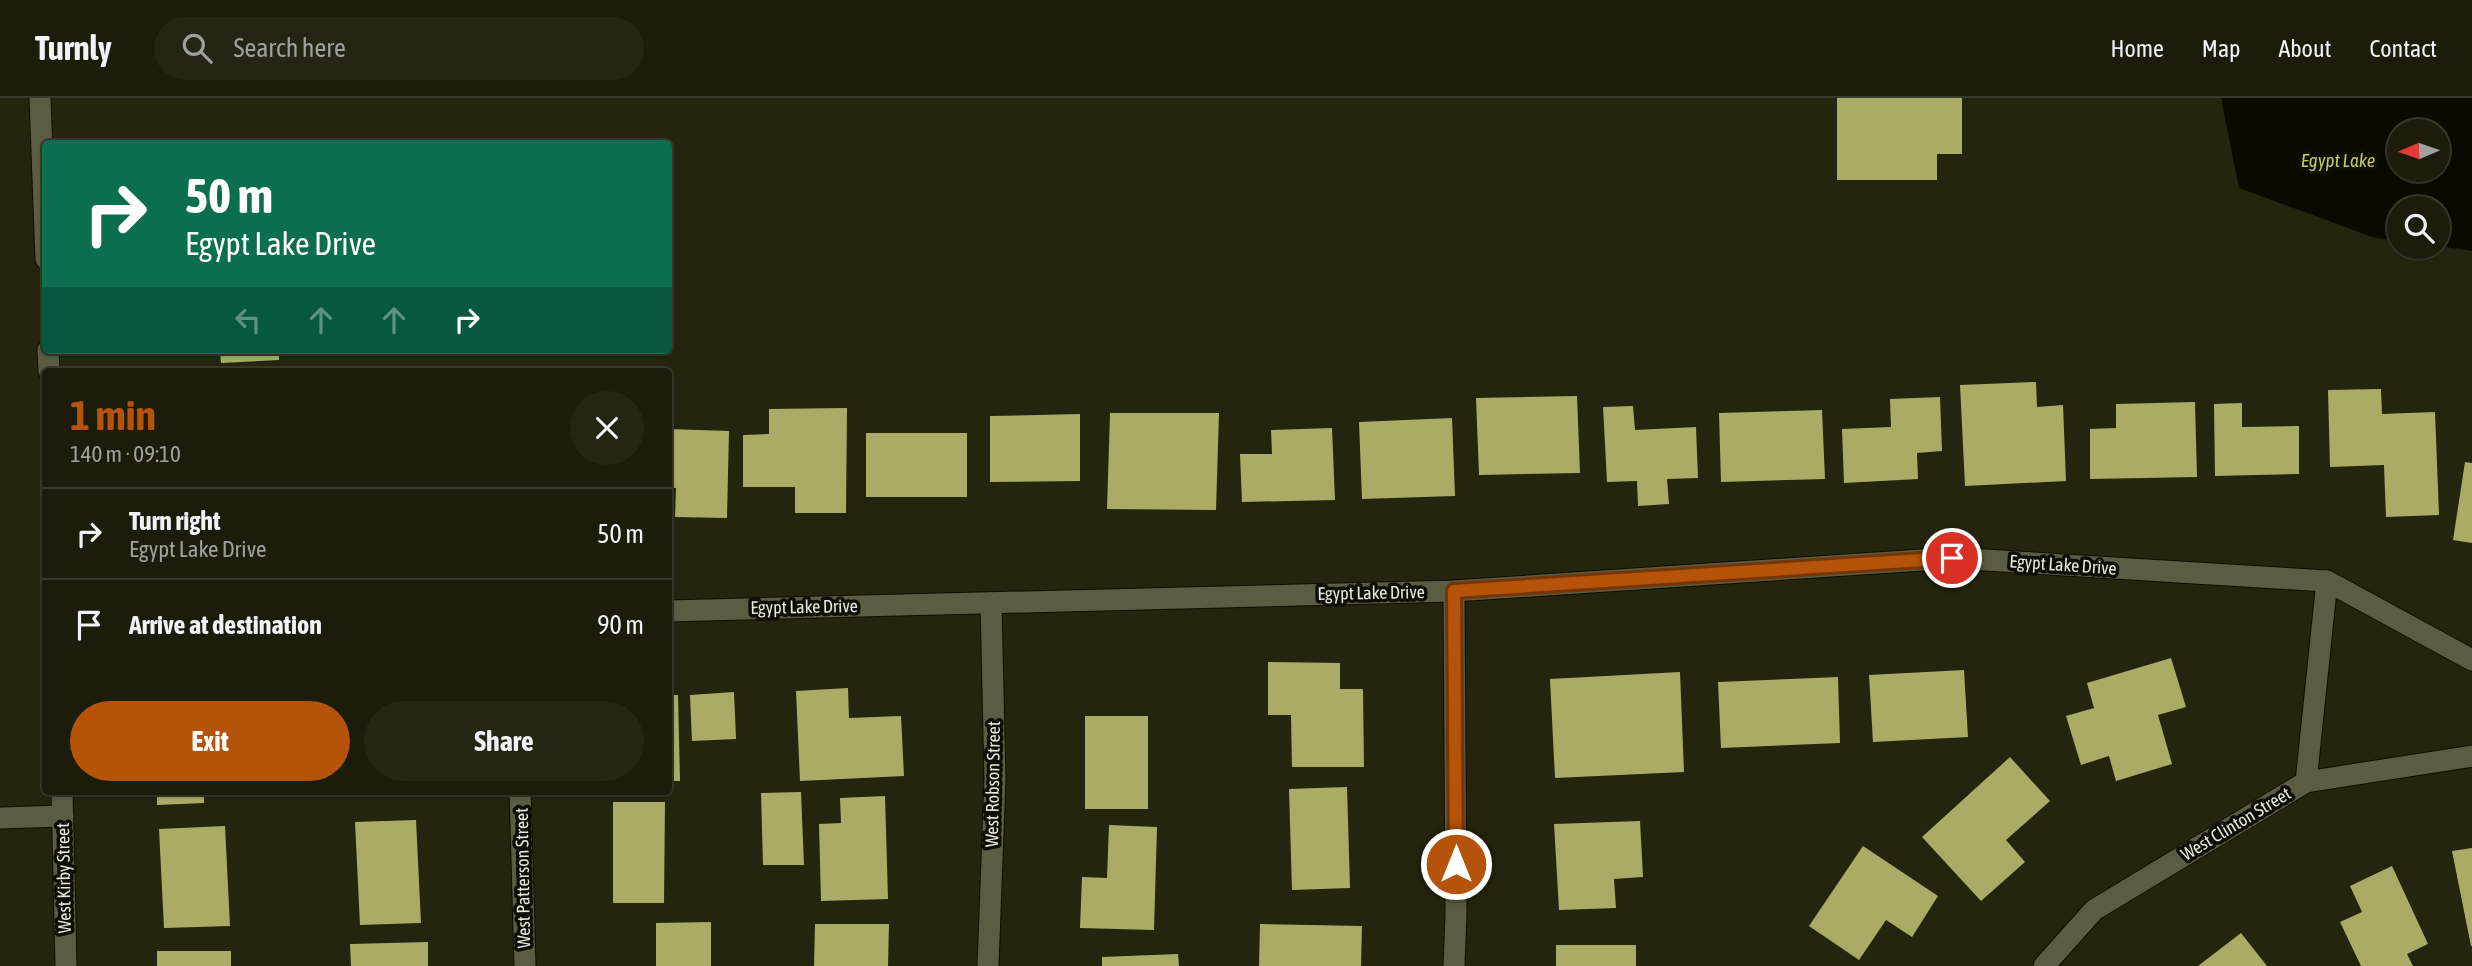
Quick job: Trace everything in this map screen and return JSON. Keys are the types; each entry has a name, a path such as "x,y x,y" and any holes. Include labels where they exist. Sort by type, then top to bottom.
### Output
{"street":[{"path":"40,98 42,152"},
{"name":"Egypt Lake Drive","path":"672,611 1454,591 1952,558 2327,581 2472,660"},
{"name":"West Clinton Street","path":"2044,966 2094,910 2306,782 2327,581"},
{"path":"1454,591 1454,966"},
{"name":"West Robson Street","path":"988,966 995,779 991,603"},
{"path":"2306,782 2472,756"},
{"name":"West Kirby Street","path":"62,795 66,966"},
{"name":"West Patterson Street","path":"520,795 525,966"},
{"path":"0,818 63,816"}],"water":[{"name":"Egypt Lake","path":"2221,98 2472,98 2472,251 2450,248 2450,196 2387,196 2387,240 2375,238 2239,188"}],"building":[{"path":"1837,98 1962,98 1962,154 1937,154 1937,180 1837,180"},
{"path":"220,354 279,354 279,360 221,363"},
{"path":"2036,382 2037,407 2063,405 2066,481 1965,486 1960,385"},
{"path":"2381,389 2382,414 2435,412 2439,515 2386,517 2384,465 2330,467 2328,390"},
{"path":"1577,396 1580,473 1479,475 1476,398"},
{"path":"1940,397 1942,451 1917,453 1918,479 1844,483 1842,429 1891,427 1890,399"},
{"path":"2195,402 2197,477 2090,479 2090,429 2116,428 2116,404"},
{"path":"2242,403 2242,427 2299,426 2299,474 2215,476 2214,404"},
{"path":"1633,406 1635,430 1696,427 1698,478 1667,479 1669,504 1638,506 1637,481 1607,482 1603,407"},
{"path":"847,408 846,513 795,513 795,487 743,487 743,435 769,434 769,409"},
{"path":"1822,410 1825,479 1721,482 1719,413"},
{"path":"1110,413 1219,413 1216,510 1107,509"},
{"path":"1080,414 1080,481 990,482 990,416"},
{"path":"1452,418 1455,496 1362,499 1359,422"},
{"path":"1332,428 1335,500 1242,502 1240,454 1272,454 1271,430"},
{"path":"672,429 729,431 727,518 675,517 676,488 672,488"},
{"path":"866,433 967,433 967,497 866,497"},
{"path":"2465,462 2472,463 2472,543 2453,540"},
{"path":"2171,658 2186,707 2158,715 2172,764 2116,781 2109,756 2081,765 2066,716 2094,708 2087,683"},
{"path":"1268,662 1340,663 1340,689 1363,689 1364,767 1292,767 1291,715 1268,715"},
{"path":"1964,670 1968,737 1873,742 1869,675"},
{"path":"1680,672 1684,772 1555,778 1550,679"},
{"path":"1838,677 1840,743 1721,748 1718,682"},
{"path":"848,688 849,718 901,716 904,776 800,781 796,691"},
{"path":"734,692 736,739 692,741 690,695"},
{"path":"672,695 678,695 680,781 672,781"},
{"path":"1085,716 1148,716 1148,809 1085,809"},
{"path":"2010,757 2050,801 2006,840 2025,862 1981,901 1922,837"},
{"path":"1347,787 1350,888 1292,890 1289,789"},
{"path":"801,792 804,865 763,865 761,793"},
{"path":"157,795 204,795 204,803 157,805"},
{"path":"358,795 424,795 424,797"},
{"path":"885,796 888,899 821,901 819,824 841,823 840,798"},
{"path":"613,802 665,802 664,903 613,903"},
{"path":"416,820 421,923 360,925 355,822"},
{"path":"1640,821 1643,877 1614,879 1616,908 1559,910 1554,824"},
{"path":"1109,825 1157,827 1154,930 1080,928 1082,877 1107,878"},
{"path":"225,826 230,926 164,928 159,829"},
{"path":"1863,846 1938,896 1912,937 1886,920 1859,960 1809,926"},
{"path":"2472,848 2472,946 2471,946 2452,851"},
{"path":"2392,866 2428,944 2407,954 2413,966 2361,966 2340,922 2362,912 2350,886"},
{"path":"711,922 711,966 656,966 656,923"},
{"path":"815,924 889,924 888,966 814,966"},
{"path":"1260,924 1362,926 1361,966 1259,966"},
{"path":"2241,933 2267,966 2198,966"},
{"path":"428,942 428,966 351,966 350,944"},
{"path":"1556,945 1636,945 1636,966 1556,966"},
{"path":"157,951 231,951 231,966 157,966"},
{"path":"1178,954 1179,966 1102,966 1102,957"}],"route":[{"path":"1456,864 1454,591 1952,558"}]}
